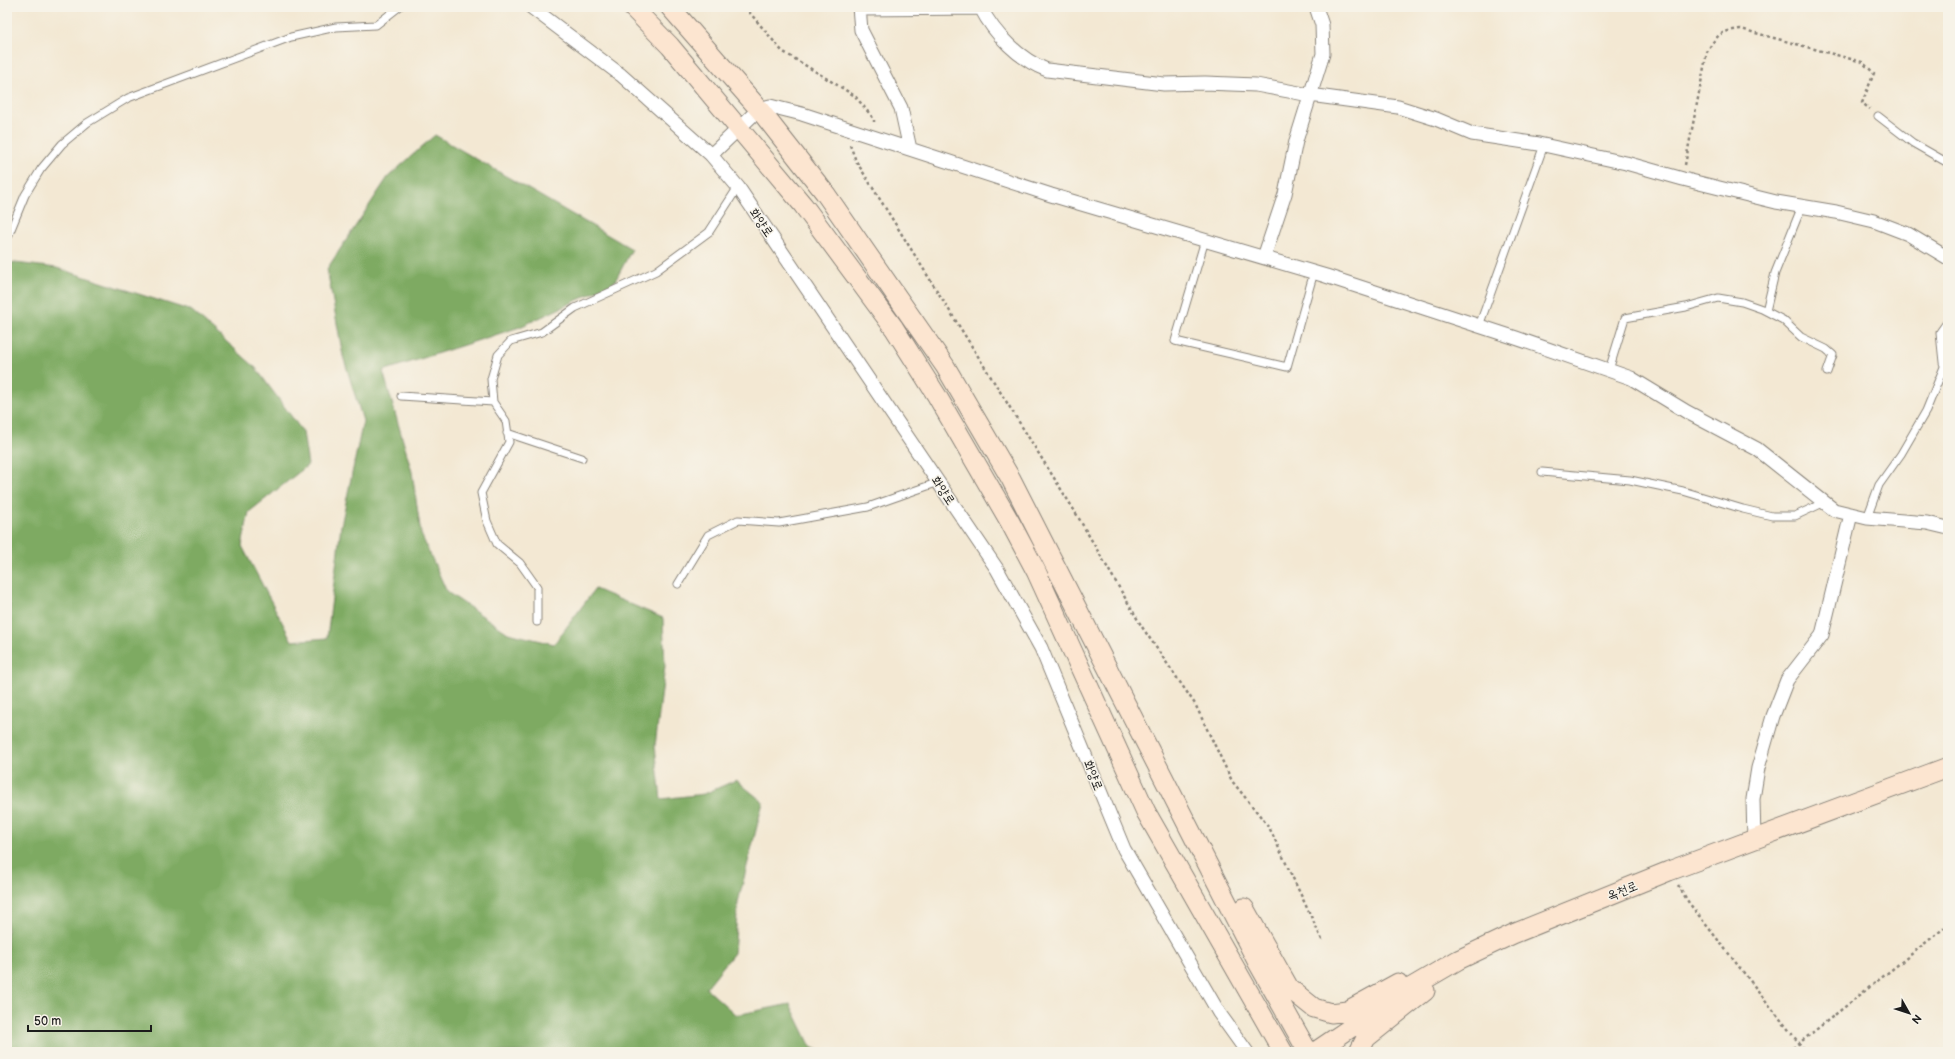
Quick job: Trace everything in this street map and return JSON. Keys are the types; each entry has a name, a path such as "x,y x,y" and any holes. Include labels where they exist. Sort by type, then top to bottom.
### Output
{"main road":[{"path":"632,7 670,46 803,205 894,328 940,402 1010,522 1036,571 1146,812 1283,1052"},
{"path":"670,7 758,110 825,193 945,366 1011,479 1257,961 1308,1052"},
{"name":"옥천로","path":"1315,1052 1405,991 1458,960 1513,934 1669,871 1754,841 1948,767"},
{"path":"1195,838 1214,854 1289,988 1314,1008 1331,1013 1347,1010 1411,976 1458,960"},
{"path":"1359,1052 1366,1038 1422,994 1458,960"}],"street":[{"name":"화양로","path":"531,7 621,75 711,155 738,187 939,482 997,569 1013,596 1041,648 1124,849 1219,1013 1247,1052"},
{"path":"1264,257 1285,194 1296,141 1323,54 1322,25 1316,7"},
{"path":"910,149 901,108 861,30 859,8 981,8 988,22 1001,36 1032,64 1047,70 1164,84 1205,83 1256,85 1310,95 1398,107 1436,119 1472,134 1544,145 1626,163 1682,179 1874,221 1908,234 1948,258"},
{"path":"711,155 758,110 770,106 844,128 1051,195 1314,272 1609,370 1631,378 1687,412 1757,449 1834,510 1867,518 1927,523 1948,528"},
{"path":"1947,364 1943,333 1948,326"},
{"path":"1754,841 1753,799 1758,768 1786,680 1822,635 1851,514"}],"lane":[{"path":"7,239 25,195 40,169 62,144 87,123 128,98 291,37 336,27 376,25 397,10 398,7"},
{"path":"1878,116 1913,143 1948,163"},
{"path":"1479,326 1544,145"},
{"path":"537,622 537,587 520,563 497,544 488,521 481,493 508,442 506,421 493,402 491,379 498,355 511,341 542,332 575,308 656,271 709,232 738,187"},
{"path":"1766,311 1775,273 1802,206"},
{"path":"1205,240 1175,341 1287,367 1314,272"},
{"path":"1609,370 1625,318 1686,307 1718,298 1742,302 1766,311 1782,320 1801,337 1826,349 1832,355 1827,372"},
{"path":"1867,518 1879,484 1901,454 1926,411 1947,364"},
{"path":"401,396 493,402"},
{"path":"507,433 582,458"},
{"path":"1542,472 1630,480 1682,491 1772,516 1795,516 1825,502"},
{"path":"678,584 708,535 738,520 779,523 860,508 939,482"}],"path":[{"path":"746,7 782,51 855,96 874,119 877,139"},
{"path":"1682,179 1707,52 1713,42 1725,31 1741,29 1862,62 1874,73 1862,103 1878,116"},
{"path":"844,128 856,161 1070,503 1142,627 1196,704 1232,781 1269,827 1323,942"},
{"path":"1669,871 1689,903 1806,1052"},
{"path":"1788,1052 1948,925"}],"green space":[{"path":"435,135 632,249 614,283 520,327 383,371 412,472 421,534 447,592 508,633 554,644 595,589 663,618 665,666 655,746 661,799 704,794 736,780 763,802 738,902 734,953 706,988 736,1015 790,1004 811,1047 822,1052 7,1052 7,619 10,605 7,604 7,262 57,268 192,311 255,367 303,432 308,465 249,512 242,546 292,641 327,638 341,526 363,421 343,356 327,269 388,177"}]}
